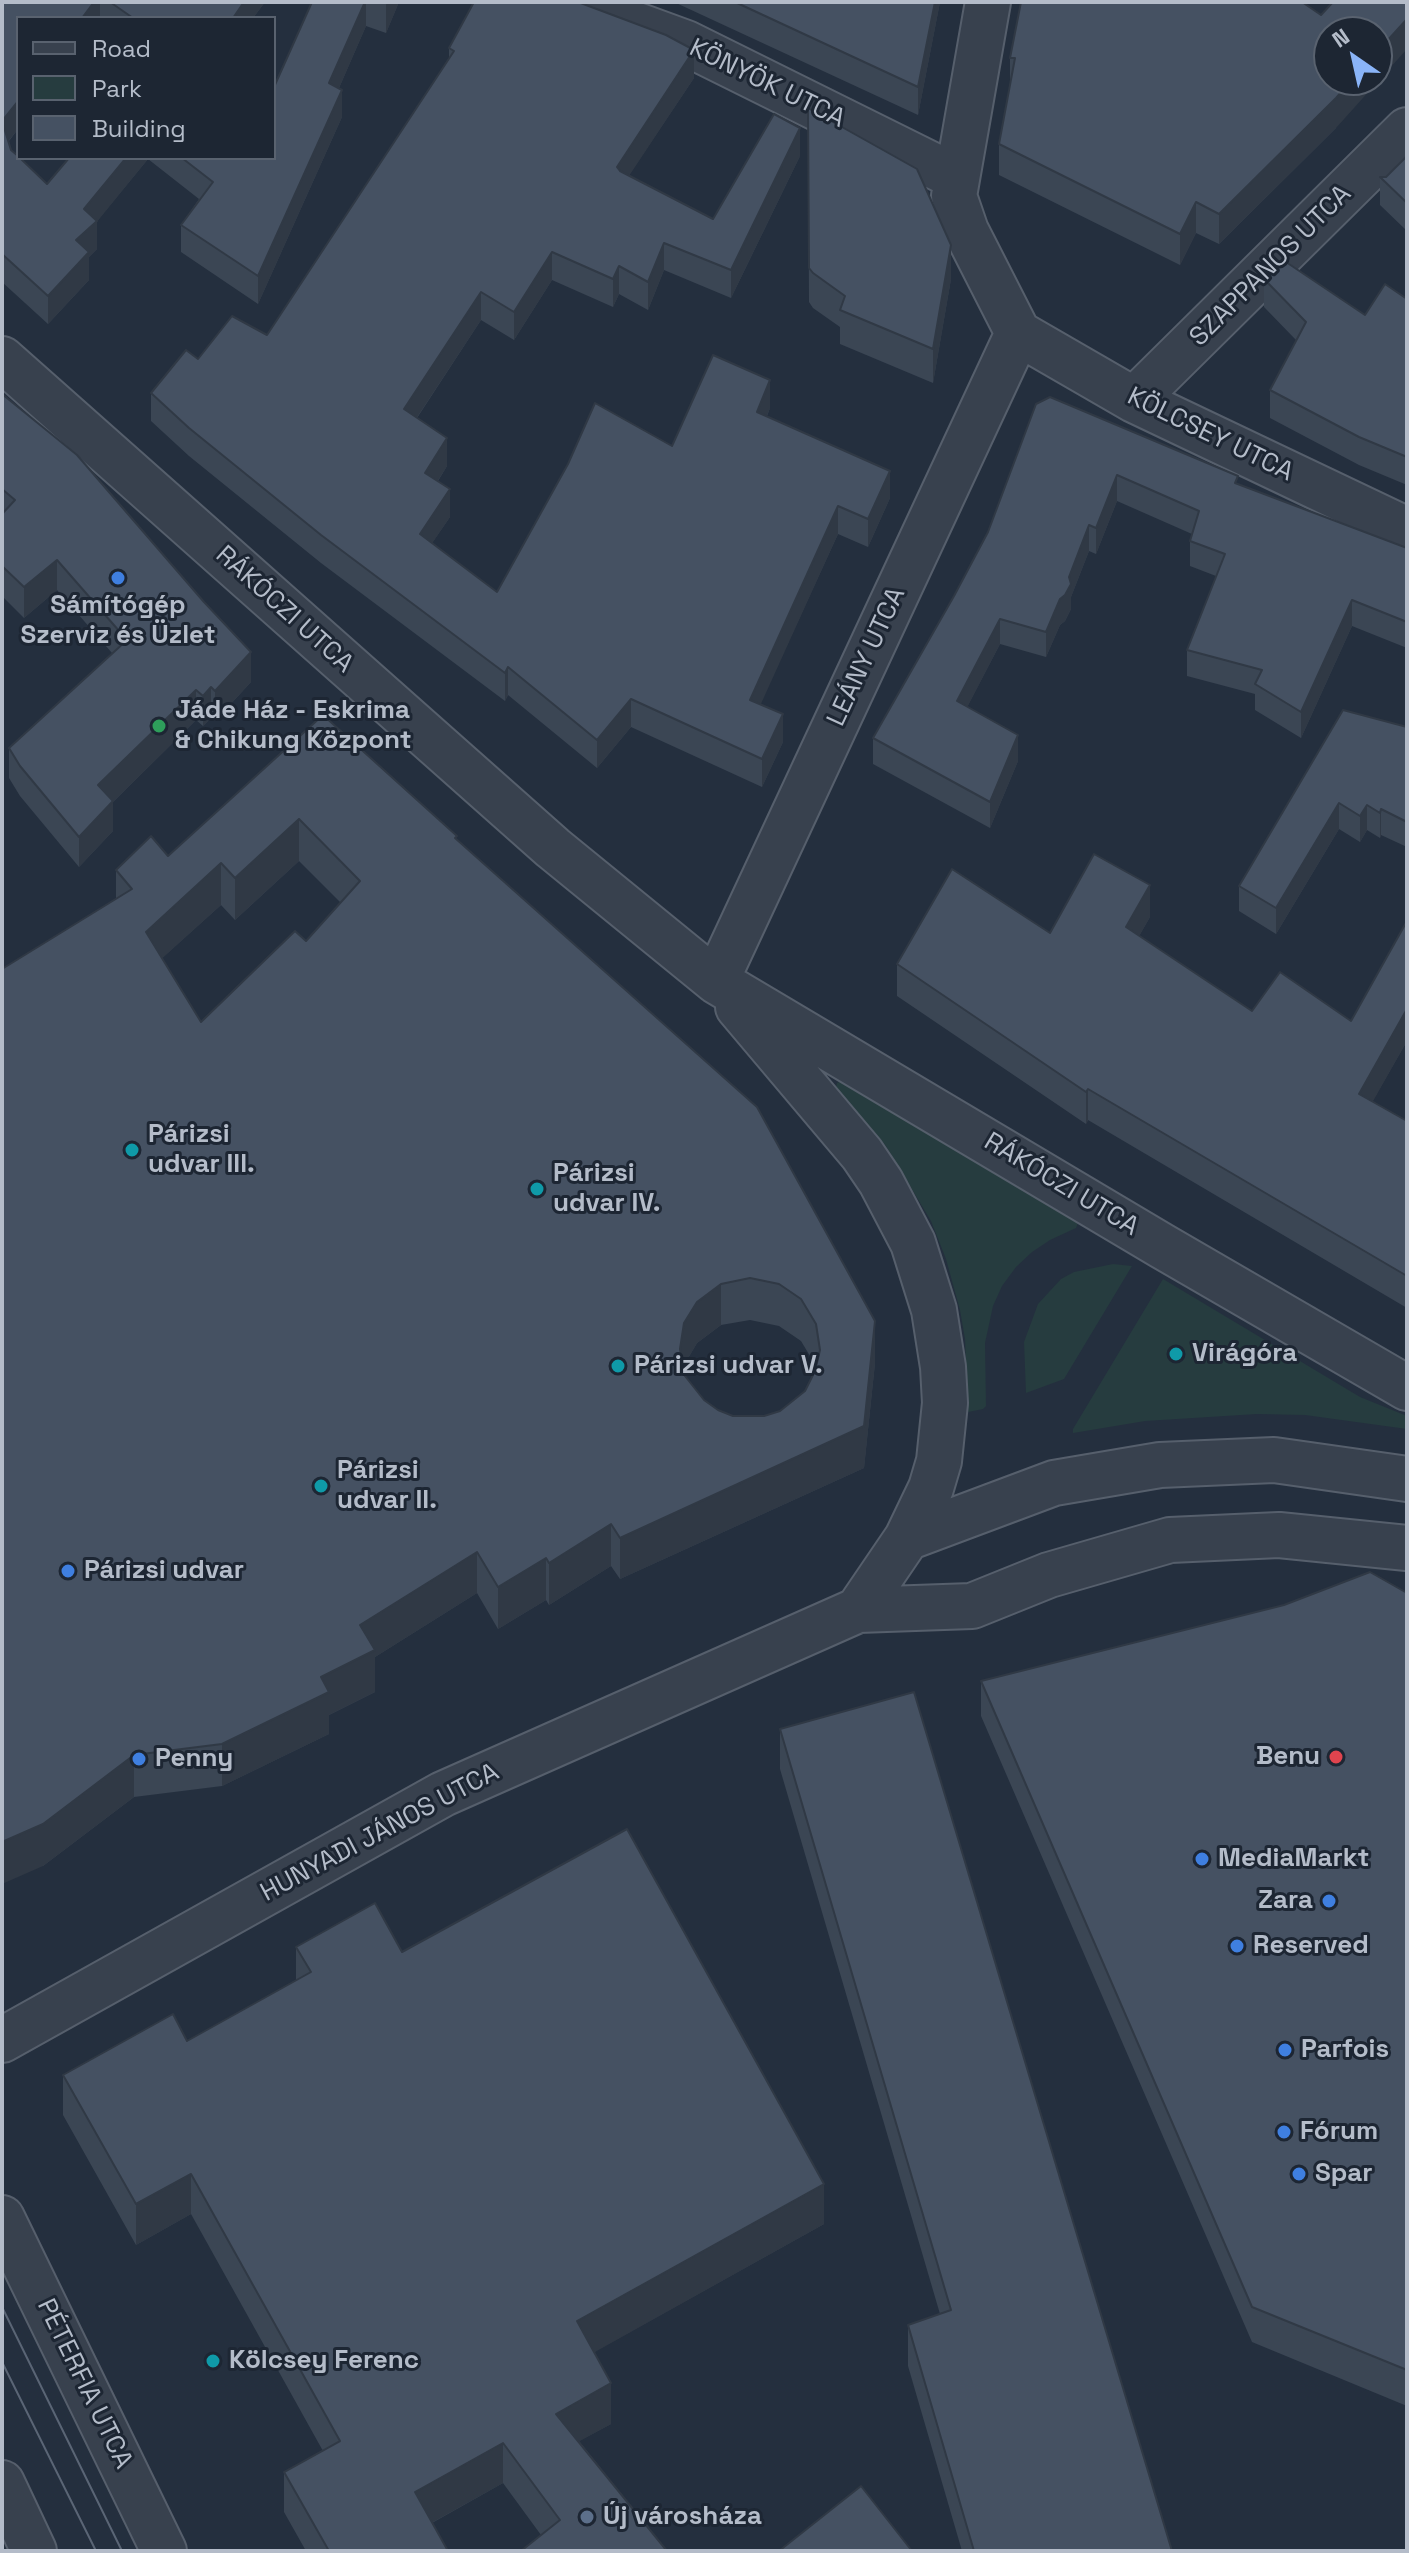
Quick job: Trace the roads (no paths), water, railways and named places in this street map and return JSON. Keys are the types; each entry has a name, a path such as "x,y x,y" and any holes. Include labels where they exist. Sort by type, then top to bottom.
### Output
{"street":[{"name":"KÖNYÖK UTCA","path":"574,2 686,43 956,177"},
{"path":"988,2 954,196 960,216 1018,333"},
{"name":"SZAPPANOS UTCA","path":"1134,400 1407,130"},
{"name":"KÖLCSEY UTCA","path":"1018,333 1134,400 1407,530"},
{"name":"LEÁNY UTCA","path":"716,981 1018,333"},
{"name":"RÁKÓCZI UTCA","path":"2,359 553,848 716,981 1407,1388"},
{"name":"RÁKÓCZI UTCA","path":"716,981 862,1154 897,1209 917,1254 939,1338 945,1403 939,1461 926,1501 907,1538"},
{"path":"858,1610 907,1538 1054,1483 1160,1465 1274,1460 1407,1479"},
{"name":"HUNYADI JÁNOS UTCA","path":"2,2040 443,1794 858,1610 972,1606 1049,1575 1170,1540 1279,1535 1407,1548"},
{"name":"PÉTERFIA UTCA","path":"2,2218 164,2551"},
{"path":"2,2483 34,2551"}],"tram line":[{"path":"2,2307 122,2551"},
{"path":"2,2362 96,2551"}],"place":[{"name":"Sámítógép Szerviz és Üzlet","path":"118,578"},
{"name":"Jáde Ház - Eskrima & Chikung Központ","path":"159,726"},
{"name":"Párizsi udvar III.","path":"132,1150"},
{"name":"Párizsi udvar IV.","path":"537,1189"},
{"name":"Virágóra","path":"1176,1354"},
{"name":"Párizsi udvar V.","path":"618,1366"},
{"name":"Párizsi udvar II.","path":"321,1486"},
{"name":"Párizsi udvar","path":"68,1571"},
{"name":"Benu","path":"1336,1757"},
{"name":"Penny","path":"139,1759"},
{"name":"MediaMarkt","path":"1202,1859"},
{"name":"Zara","path":"1329,1901"},
{"name":"Reserved","path":"1237,1946"},
{"name":"Parfois","path":"1285,2050"},
{"name":"Fórum","path":"1284,2132"},
{"name":"Spar","path":"1299,2174"},
{"name":"Kölcsey Ferenc","path":"213,2361"},
{"name":"Új városháza","path":"587,2517"}]}
